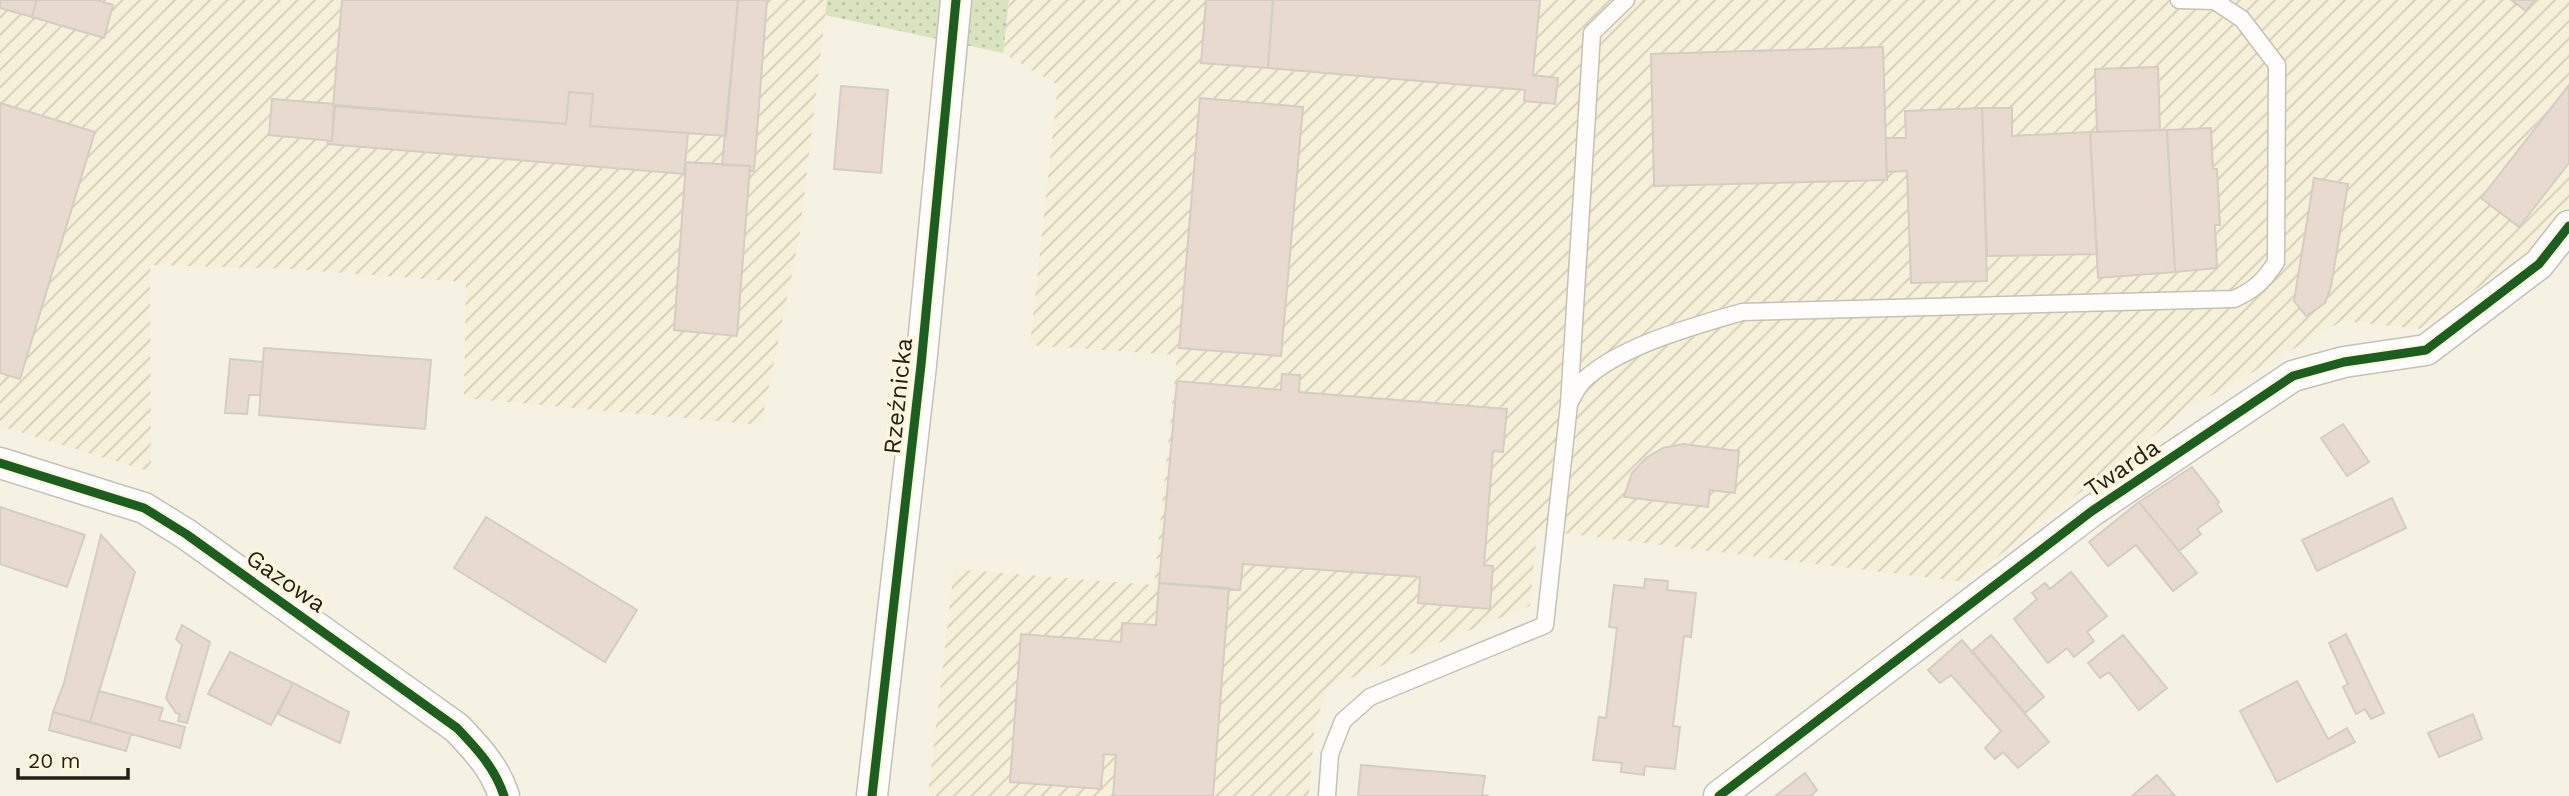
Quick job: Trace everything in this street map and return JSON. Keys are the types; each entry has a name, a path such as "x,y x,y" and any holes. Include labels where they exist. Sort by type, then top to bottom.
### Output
{"street":[{"name":"Rzeźnicka","path":"872,796 920,378 956,0"},
{"name":"Twarda","path":"1719,796 2092,511 2293,376 2344,362 2426,350 2539,264 2569,226"},
{"name":"Gazowa","path":"0,463 144,508 186,534 457,728 484,757 499,781 504,796"}],"lane":[{"path":"1327,796 1331,754 1343,721 1370,697 1545,625 1569,404 1592,33 1626,0"},
{"path":"1569,404 1582,382 1604,365 1670,333 1742,312 2234,299 2249,292 2265,280 2276,262 2277,65 2249,27 2233,13 2214,1 2179,0"}],"shaded area":[{"path":"0,0 827,0 799,239 761,425 464,398 466,282 291,269 150,265 151,472 0,426"},
{"path":"1009,0 2569,0 2569,204 2532,249 2421,329 2342,321 2185,411 1965,582 1537,530 1530,606 1329,687 1315,722 1309,796 928,796 954,569 1154,585 1177,355 1030,345 1058,85 1003,53"}],"green space":[{"path":"827,0 1009,0 1003,53 825,15"}],"building":[{"path":"0,0 37,0 32,17 0,8"},
{"path":"37,0 97,0 113,5 104,38 32,17"},
{"path":"342,0 738,0 726,136 590,126 593,94 569,92 566,124 333,106"},
{"path":"738,0 767,0 754,171 750,171 750,166 722,165"},
{"path":"1206,0 1273,0 1268,68 1201,63"},
{"path":"1273,0 1540,0 1533,75 1558,78 1555,104 1524,101 1525,90 1268,68"},
{"path":"2511,0 2535,0 2526,11"},
{"path":"1883,47 1887,180 1654,186 1651,54"},
{"path":"2158,67 2160,130 2097,132 2095,69"},
{"path":"2569,85 2569,163 2519,227 2481,198"},
{"path":"841,86 888,90 881,173 834,169"},
{"path":"569,92 593,94 590,126 688,133 684,174 328,144 327,141 332,141 335,105 566,124"},
{"path":"1200,98 1303,107 1281,356 1179,348"},
{"path":"272,99 334,104 332,141 269,135"},
{"path":"0,103 95,132 20,379 0,373"},
{"path":"1982,108 2012,108 2012,136 2090,132 2097,254 1987,256"},
{"path":"1982,108 1987,281 1911,283 1907,171 1886,172 1886,138 1906,138 1905,111"},
{"path":"2211,128 2213,169 2217,169 2220,225 2215,225 2217,268 2175,272 2167,130"},
{"path":"2167,130 2175,272 2098,278 2090,132"},
{"path":"686,162 750,166 737,336 674,330"},
{"path":"2314,178 2348,184 2331,287 2325,303 2306,316 2294,301"},
{"path":"264,348 431,360 425,429 259,415"},
{"path":"230,359 263,362 260,395 249,395 247,414 225,413"},
{"path":"1282,374 1300,375 1299,392 1507,409 1503,452 1493,451 1484,565 1493,566 1490,609 1418,603 1420,577 1243,564 1240,590 1159,583 1177,381 1281,390"},
{"path":"2343,424 2369,462 2347,476 2321,438"},
{"path":"1683,444 1739,451 1735,493 1710,490 1708,507 1624,497 1632,473 1646,458 1663,448"},
{"path":"2192,467 2219,502 2217,504 2222,511 2197,529 2201,534 2179,551 2139,502"},
{"path":"2392,498 2406,528 2317,571 2302,540"},
{"path":"2139,502 2197,573 2173,591 2136,545 2108,566 2089,542"},
{"path":"0,507 85,535 67,587 0,564"},
{"path":"486,517 637,610 605,662 454,568"},
{"path":"101,535 135,572 90,722 53,712 64,683"},
{"path":"2071,572 2107,616 2087,632 2094,641 2074,657 2067,648 2048,663 2014,619 2037,599 2032,593 2045,583 2050,589"},
{"path":"1645,579 1668,581 1667,590 1696,593 1691,637 1684,636 1673,726 1680,727 1675,769 1645,766 1644,775 1621,772 1622,763 1593,760 1599,717 1606,718 1617,628 1609,627 1614,585 1644,588"},
{"path":"1159,583 1229,588 1213,796 1113,796 1116,755 1104,754 1101,789 1010,782 1021,634 1121,642 1122,623 1156,625"},
{"path":"182,625 210,642 187,723 178,721 180,714 176,713 166,698 182,645 176,639"},
{"path":"2346,634 2384,713 2371,719 2365,709 2356,714 2343,687 2348,684 2329,643"},
{"path":"1991,635 2044,697 2025,713 1972,651"},
{"path":"2123,635 2167,688 2139,710 2109,672 2100,678 2088,663"},
{"path":"1962,640 2049,742 2018,768 2003,752 1995,759 1985,748 2001,731 1951,675 1940,683 1928,670"},
{"path":"230,652 293,683 271,725 208,694"},
{"path":"2297,681 2328,739 2347,728 2355,742 2277,782 2240,711"},
{"path":"293,683 349,712 340,743 278,714"},
{"path":"99,691 163,708 159,720 185,727 180,748 90,722"},
{"path":"53,712 131,734 126,751 49,730"},
{"path":"2473,714 2482,739 2439,757 2428,733"},
{"path":"1361,765 1485,776 1482,795 1489,796 1358,796"},
{"path":"1805,773 1817,790 1811,796 1775,796"},
{"path":"2157,775 2175,796 2132,796"}],"cycle path":[{"path":"872,796 921,365 956,0"},
{"path":"1719,796 2092,511 2293,376 2344,362 2426,350 2539,264 2569,226"},
{"path":"0,463 144,508 186,534 457,728 490,768 504,796"}]}
